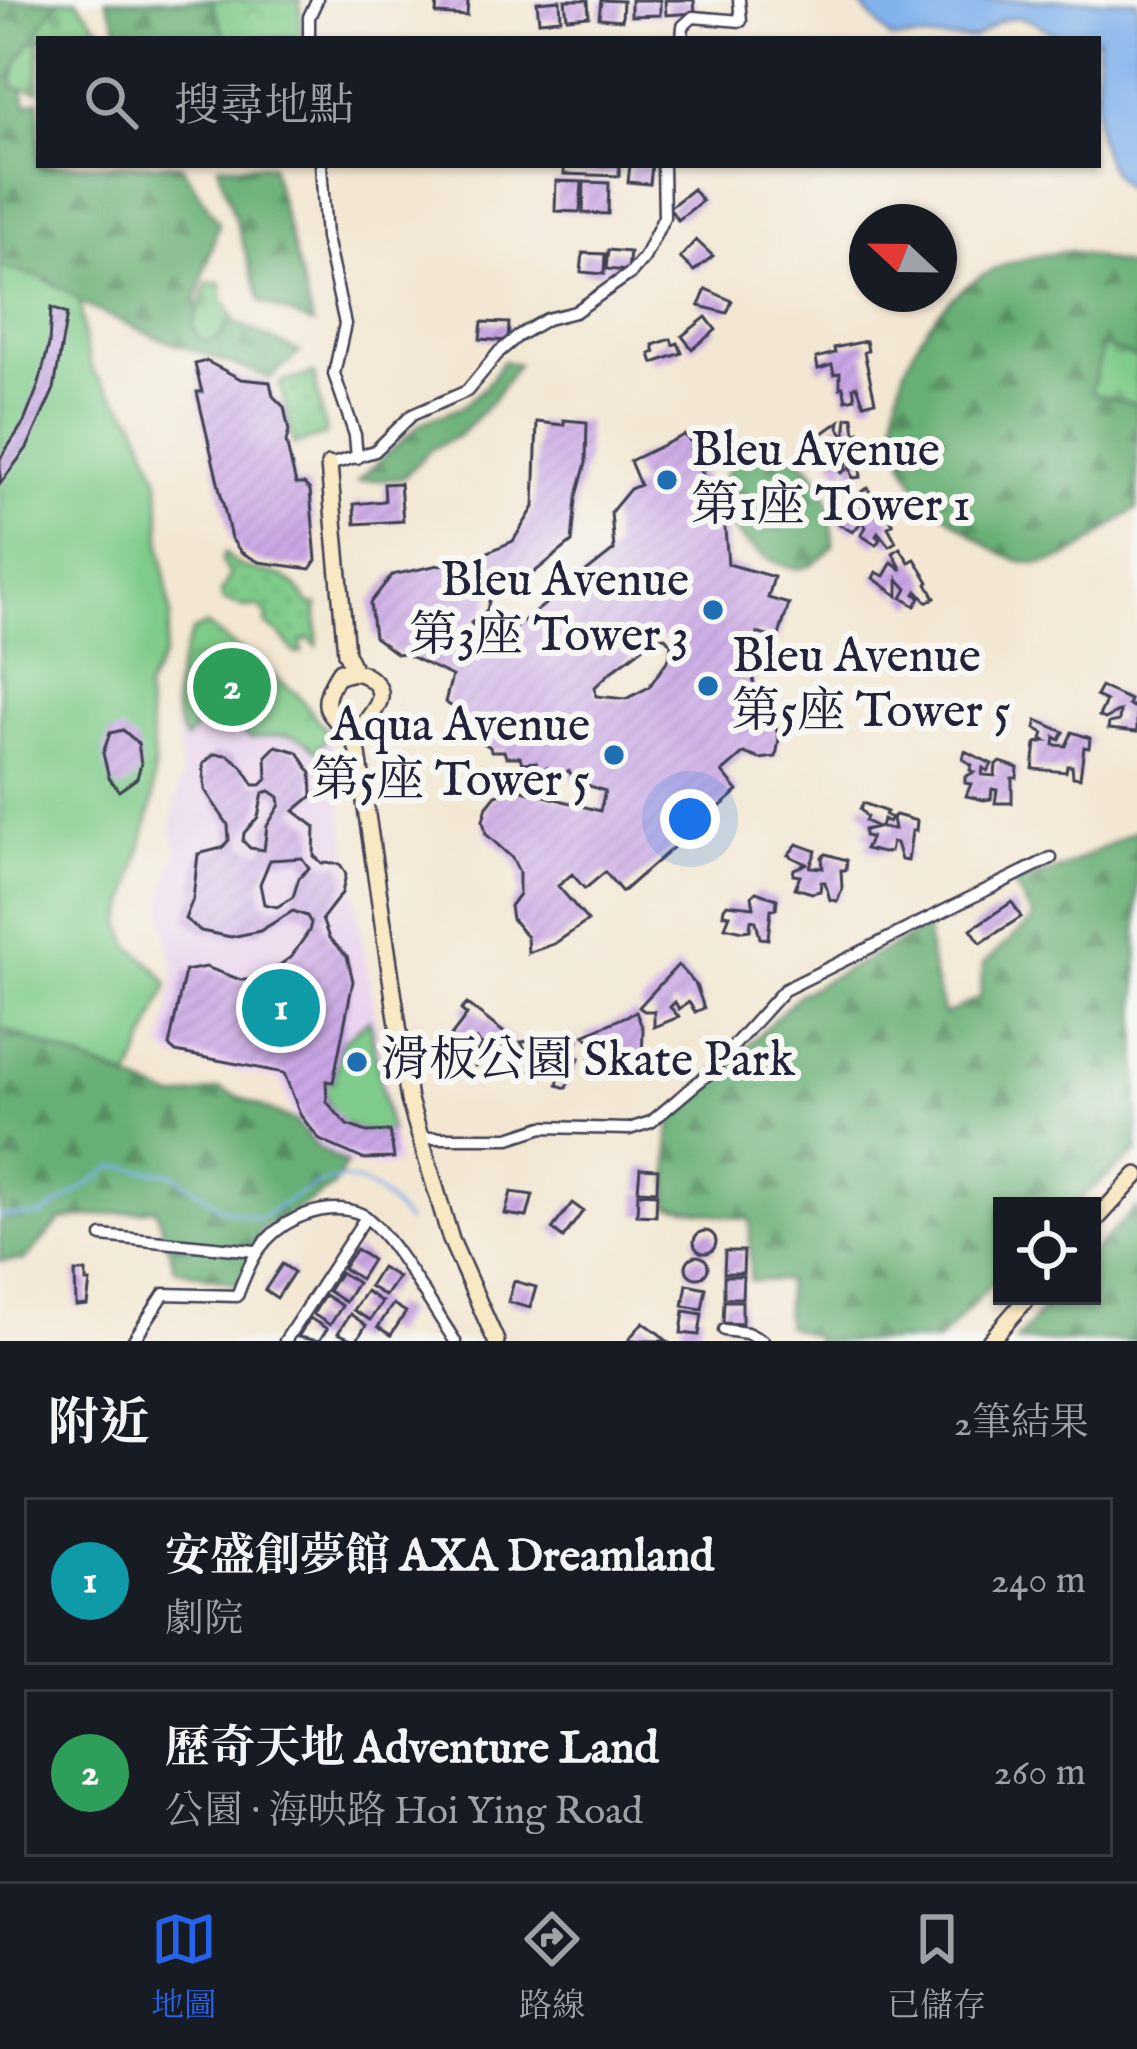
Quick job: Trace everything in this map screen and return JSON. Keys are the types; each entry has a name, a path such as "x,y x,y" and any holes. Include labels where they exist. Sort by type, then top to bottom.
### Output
{"street":[{"path":"309,36 309,17 317,0"},
{"path":"682,36 683,26 693,17 741,21 740,0"},
{"path":"321,168 326,238 345,324 334,374 355,435 357,458"},
{"path":"355,673 346,653 329,465 375,451 412,415 467,391 518,336 575,312 631,273 664,217 664,168"},
{"path":"346,653 327,688 325,702 357,747"},
{"path":"337,677 355,673 372,680 379,694 378,711 363,725 357,747 409,1100 451,1240 496,1341"},
{"path":"343,726 363,725"},
{"path":"419,1138 509,1138 543,1127 629,1129 651,1122 708,1074 784,990 1052,858"},
{"path":"1101,1214 1137,1175"},
{"path":"133,1341 164,1294 237,1297 255,1251 277,1231 313,1213 339,1209 366,1217 379,1230 455,1341"},
{"path":"285,1341 366,1217"},
{"path":"102,1236 255,1251"},
{"path":"989,1341 1021,1305"},
{"path":"724,1330 763,1341"}],"shaded area":[{"path":"206,625 296,693 330,735 398,1165 347,1164 317,1147 295,1121 280,1080 174,1059 162,1048 175,974 163,915 165,887 177,851 171,824 182,776 175,681 192,632"}],"green space":[{"path":"0,0 61,0 42,36 36,36 36,46 19,78 27,105 36,101 36,168 183,168 219,223 195,304 300,352 271,378 156,337 80,303 53,283 0,267"},
{"path":"59,0 77,0 100,29 101,36 36,36 36,91 12,87 18,61"},
{"path":"106,0 211,0 225,36 134,36 118,28"},
{"path":"211,0 300,0 301,36 225,36"},
{"path":"219,168 272,168 313,324 261,302"},
{"path":"1071,251 1137,268 1137,509 1074,553 1039,563 1006,556 938,508 914,481 901,454 896,426 904,370 933,319 940,312 957,312 957,295 975,280 1033,257"},
{"path":"0,267 39,277 80,303 92,370 136,421 159,480 161,544 171,616 164,655 146,690 153,800 122,924 129,945 168,984 130,1079 0,1028"},
{"path":"207,283 221,283 222,298 234,318 209,342 199,338 193,326"},
{"path":"1103,346 1137,358 1137,404 1091,393"},
{"path":"503,361 518,364 460,435 430,450 403,478 358,481 421,423 462,407 484,388"},
{"path":"314,373 326,435 294,445 280,383"},
{"path":"746,444 788,453 815,472 829,504 833,546 811,565 794,568 773,561 744,541 732,526 723,479"},
{"path":"225,553 247,568 288,580 309,604 317,605 317,646 309,639 301,642 302,653 296,654 265,624 268,618 260,607 245,608 223,600 221,593 230,576 222,561"},
{"path":"206,625 296,693 330,735 315,751 292,736 250,738 238,729 230,710 219,706 208,712 186,740 176,714 175,687 192,632"},
{"path":"1137,830 1137,1152 1082,1197 993,1197 993,1283 938,1341 816,1341 786,1326 786,1280 750,1281 750,1220 669,1206 669,1136 674,1118 801,993 927,928 944,1015 980,997 983,964 1034,919 1013,883 1063,868"},
{"name":"滑板公園 Skate Park","path":"369,1019 390,1131 365,1131 344,1122 326,1094 326,1081 334,1082 341,1043"},
{"path":"0,1028 176,1099 220,1089 295,1121 317,1147 347,1164 332,1188 259,1231 238,1285 175,1269 156,1209 61,1220 25,1260 0,1261"},
{"path":"1137,1207 1137,1341 1016,1341 1046,1305 1101,1305 1101,1243"}],"water":[{"path":"856,0 1137,0 1137,197 1108,165 1101,146 1101,36 1059,36 1016,17 978,36 888,36"}],"building":[{"path":"437,0 468,1 467,16 436,14"},
{"path":"560,0 561,19 539,21 537,2"},
{"path":"565,0 588,0 589,16 567,18"},
{"path":"601,0 623,1 622,20 599,18"},
{"path":"631,0 660,0 660,15 631,16"},
{"path":"665,0 694,0 695,13 666,15"},
{"path":"564,168 619,168 619,176 564,174"},
{"path":"630,168 652,168 650,184 628,182"},
{"path":"556,181 582,182 580,212 555,211"},
{"path":"584,182 609,183 608,214 583,213"},
{"path":"693,189 702,201 678,220 669,208"},
{"path":"696,240 713,256 694,271 680,258"},
{"path":"608,250 630,252 628,271 606,269"},
{"path":"583,253 605,254 604,274 581,272"},
{"path":"706,289 732,301 727,313 699,306"},
{"path":"51,308 67,314 54,389 27,448 0,484 0,459 24,422 39,384 49,344"},
{"path":"706,317 716,330 692,349 682,336"},
{"path":"482,322 509,323 508,341 480,339"},
{"path":"671,339 682,353 653,363 653,345"},
{"path":"866,341 868,351 864,352 875,401 864,404 857,386 853,387 855,398 846,400 840,373 834,374 832,365 818,369 816,358 835,353 834,348"},
{"path":"206,361 241,379 270,382 273,396 284,407 296,484 310,490 316,560 310,569 259,562 241,552 231,538 197,392 202,392 195,364"},
{"path":"853,417 864,460 859,460 861,477 853,478 848,461 841,473 830,458 838,453 837,445 824,452 813,440 840,421 845,437 847,418"},
{"path":"564,420 587,422 586,463 572,542 516,587 506,590 500,586 491,593 487,610 471,623 488,642 496,643 614,550 611,512 630,489 640,485 630,461 684,435 695,446 691,449 704,470 711,501 724,518 728,564 774,577 768,598 789,604 778,639 757,633 753,646 768,674 753,676 756,707 764,715 770,713 774,721 779,739 776,757 760,759 744,753 722,772 738,791 622,892 605,872 585,889 572,874 558,886 588,921 554,944 528,953 527,937 512,919 510,906 519,894 519,872 512,858 486,834 487,806 496,795 515,788 600,811 605,791 575,781 569,771 554,774 547,768 539,770 536,762 522,763 520,757 491,751 458,728 457,710 445,702 452,676 397,654 374,637 370,603 392,575 457,561 473,571 484,566 486,553 513,541 534,507 537,422 564,425","holes":["665,637 671,644 669,658 649,687 626,699 596,696 595,687 656,638"]},
{"path":"400,483 403,521 355,524 354,504 385,501 384,484"},
{"path":"868,488 893,524 888,527 896,542 889,546 878,532 876,545 861,535 866,527 862,521 853,532 838,524 857,497 867,510 862,491"},
{"path":"900,548 909,562 915,559 935,598 927,602 917,591 920,598 915,606 902,598 907,589 898,579 898,596 873,578 876,572 884,576 892,562 902,570 893,553"},
{"path":"1101,687 1130,700 1128,705 1133,707 1137,697 1137,732 1108,729 1109,723 1119,721 1120,711 1105,719 1099,716 1106,701 1096,696"},
{"path":"1037,720 1064,732 1060,740 1055,737 1054,745 1066,746 1072,732 1090,738 1089,748 1084,747 1080,778 1073,777 1072,766 1066,772 1033,769 1036,743 1046,741 1044,733 1035,728"},
{"path":"123,730 138,743 141,764 137,778 119,791 109,778 103,753 110,733"},
{"path":"276,746 298,752 311,773 312,796 294,811 315,827 314,856 322,863 340,864 346,874 342,893 322,919 329,938 347,956 353,981 333,1082 326,1081 327,1102 347,1125 367,1132 390,1131 394,1158 363,1159 320,1140 301,1116 284,1073 176,1052 169,1046 185,971 206,967 241,980 259,980 291,957 309,931 307,916 293,911 260,931 231,937 201,931 185,919 193,899 198,854 222,848 229,840 228,825 205,790 203,764 214,754 228,755 254,785 261,785 267,779 266,756","holes":["270,791 279,797 280,805 267,826 264,850 250,848 243,841 244,833 258,817 263,793","302,858 309,868 299,878 293,897 277,907 264,904 260,884 270,860"]},
{"path":"965,751 992,764 988,771 983,768 982,775 995,776 996,764 1001,762 1018,768 1017,778 1012,778 1012,803 995,803 997,790 992,789 991,799 966,796 971,784 965,783 965,777 974,772 963,759"},
{"path":"863,803 887,812 891,818 883,819 881,828 894,829 896,815 917,821 908,861 901,860 896,843 892,842 890,852 865,849 871,837 864,836 864,830 878,827 865,821 860,809"},
{"path":"797,844 816,851 810,867 823,868 826,854 847,860 837,901 830,900 825,882 820,891 812,893 795,888 800,876 793,875 794,869 806,864 788,855"},
{"path":"756,892 777,899 776,909 771,909 768,939 760,938 756,921 751,920 750,930 725,927 730,915 723,914 727,904 754,907"},
{"path":"1012,902 1021,917 981,943 971,929"},
{"path":"678,965 696,985 704,1008 695,1012 689,1002 679,1009 675,1002 670,1007 679,1017 654,1027 654,1011 639,1007"},
{"path":"467,1004 515,1041 508,1047 491,1042 500,1055 475,1066 473,1057 482,1045 476,1040 470,1048 461,1041 457,1047 448,1040 467,1015 461,1010"},
{"path":"636,1012 643,1029 642,1062 633,1062 632,1051 619,1053 619,1044 612,1047 616,1060 589,1060 596,1045 584,1035"},
{"path":"578,1039 577,1048 560,1055 563,1063 572,1056 579,1058 566,1088 557,1085 560,1074 548,1072 550,1063 543,1063 542,1077 517,1066 529,1055 521,1042"},
{"path":"640,1168 658,1169 657,1191 638,1190"},
{"path":"511,1192 533,1195 527,1217 505,1214"},
{"path":"638,1193 657,1194 656,1216 637,1215"},
{"path":"572,1203 583,1211 563,1238 552,1229"},
{"path":"705,1231 716,1242 705,1253 694,1242"},
{"path":"356,1249 372,1260 360,1279 343,1268"},
{"path":"725,1251 744,1251 743,1273 724,1273"},
{"path":"697,1256 708,1267 697,1278 686,1267"},
{"path":"282,1264 294,1272 277,1298 265,1290"},
{"path":"381,1267 398,1277 385,1296 369,1286"},
{"path":"75,1272 86,1272 86,1282 90,1282 87,1305 76,1306"},
{"path":"340,1272 357,1283 345,1302 328,1291"},
{"path":"724,1276 743,1276 742,1298 724,1298"},
{"path":"514,1281 536,1287 530,1308 508,1302"},
{"path":"687,1284 706,1288 702,1309 683,1306"},
{"path":"366,1291 382,1302 370,1320 353,1310"},
{"path":"325,1295 342,1306 330,1325 313,1314"},
{"path":"724,1301 742,1301 742,1324 723,1323"},
{"path":"393,1304 406,1312 391,1335 378,1327"},
{"path":"684,1311 702,1314 699,1335 681,1333"},
{"path":"350,1314 366,1325 356,1341 338,1333"},
{"path":"310,1318 327,1329 319,1341 298,1337"},
{"path":"643,1322 667,1341 629,1339"}],"waterway":[{"path":"0,1216 41,1216 115,1166 173,1174 224,1209 259,1219 319,1184 353,1180 387,1200 407,1222"}],"place":[{"name":"Bleu Avenue 第1座 Tower 1","path":"667,480"},
{"name":"Bleu Avenue 第3座 Tower 3","path":"713,610"},
{"name":"Bleu Avenue 第5座 Tower 5","path":"708,686"},
{"name":"歷奇天地 Adventure Land","path":"232,687"},
{"name":"Aqua Avenue 第5座 Tower 5","path":"614,755"},
{"name":"安盛創夢館 AXA Dreamland","path":"281,1008"},
{"name":"滑板公園 Skate Park","path":"357,1062"}]}
